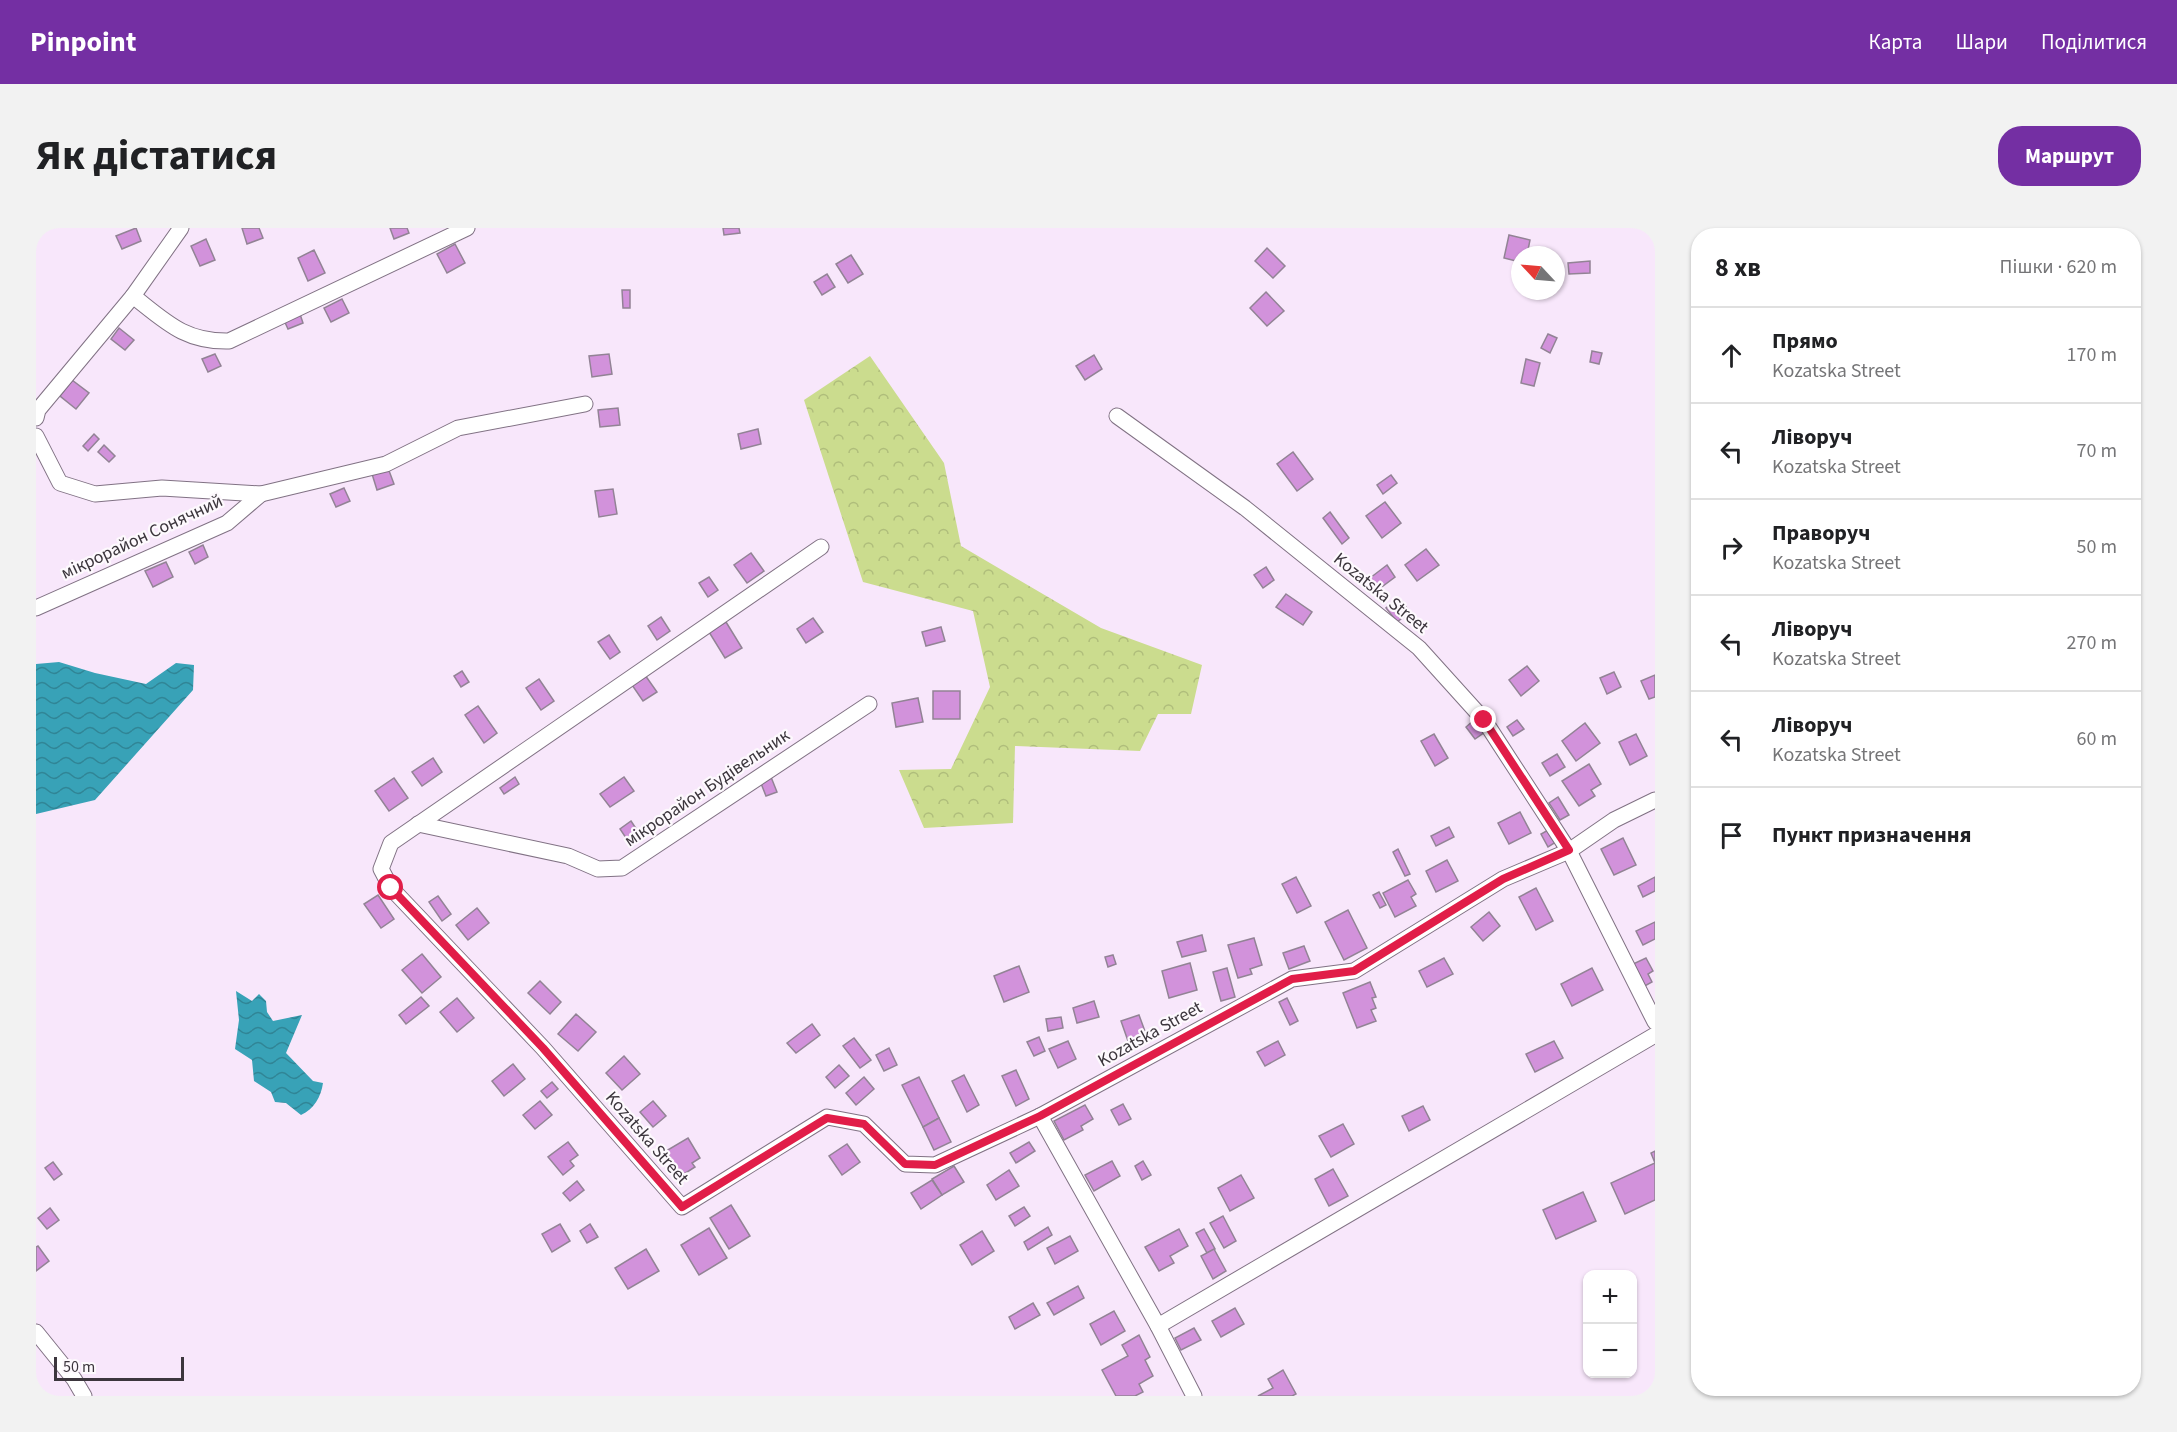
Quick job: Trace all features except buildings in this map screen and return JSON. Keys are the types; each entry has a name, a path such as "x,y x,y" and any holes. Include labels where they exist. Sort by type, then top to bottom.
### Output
{"street":[{"path":"36,418 38,410 133,296 181,228"},
{"path":"133,296 176,330 210,341 229,341 467,228"},
{"name":"мікрорайон Сонячний","path":"36,436 60,483 95,494 162,488 261,494 386,464 459,428 585,404"},
{"name":"Kozatska Street","path":"1117,416 1245,508 1419,648 1484,720 1569,850 1655,1022"},
{"name":"мікрорайон Сонячний","path":"36,608 227,523 261,494"},
{"path":"418,824 821,547"},
{"name":"мікрорайон Будівельник","path":"418,824 568,856 598,869 622,868 868,704"},
{"name":"Kozatska Street","path":"418,824 391,843 381,869 391,888 543,1048 682,1207 827,1118 864,1124 905,1164 935,1165 1040,1116 1292,979 1354,971 1503,879 1569,850 1614,820 1655,800"},
{"path":"1158,1326 1655,1035"},
{"path":"1040,1116 1158,1326 1194,1396"},
{"path":"36,1332 74,1379 84,1396"}],"green space":[{"path":"870,356 944,463 961,546 1101,628 1202,665 1191,714 1158,714 1140,751 1015,746 1013,823 924,828 899,770 951,769 990,687 973,611 863,582 804,400"}],"water":[{"path":"59,662 95,673 146,684 176,663 194,665 193,690 95,800 36,814 36,664"},
{"path":"236,991 252,1001 259,994 266,1001 267,1012 273,1021 302,1015 286,1053 313,1081 323,1083 316,1102 301,1115 286,1103 275,1102 271,1092 254,1081 252,1060 235,1049 239,1020"}],"route":[{"path":"391,888 543,1048 682,1207 827,1118 864,1124 905,1164 935,1165 1040,1116 1292,979 1354,971 1503,879 1569,850 1484,720"}]}
